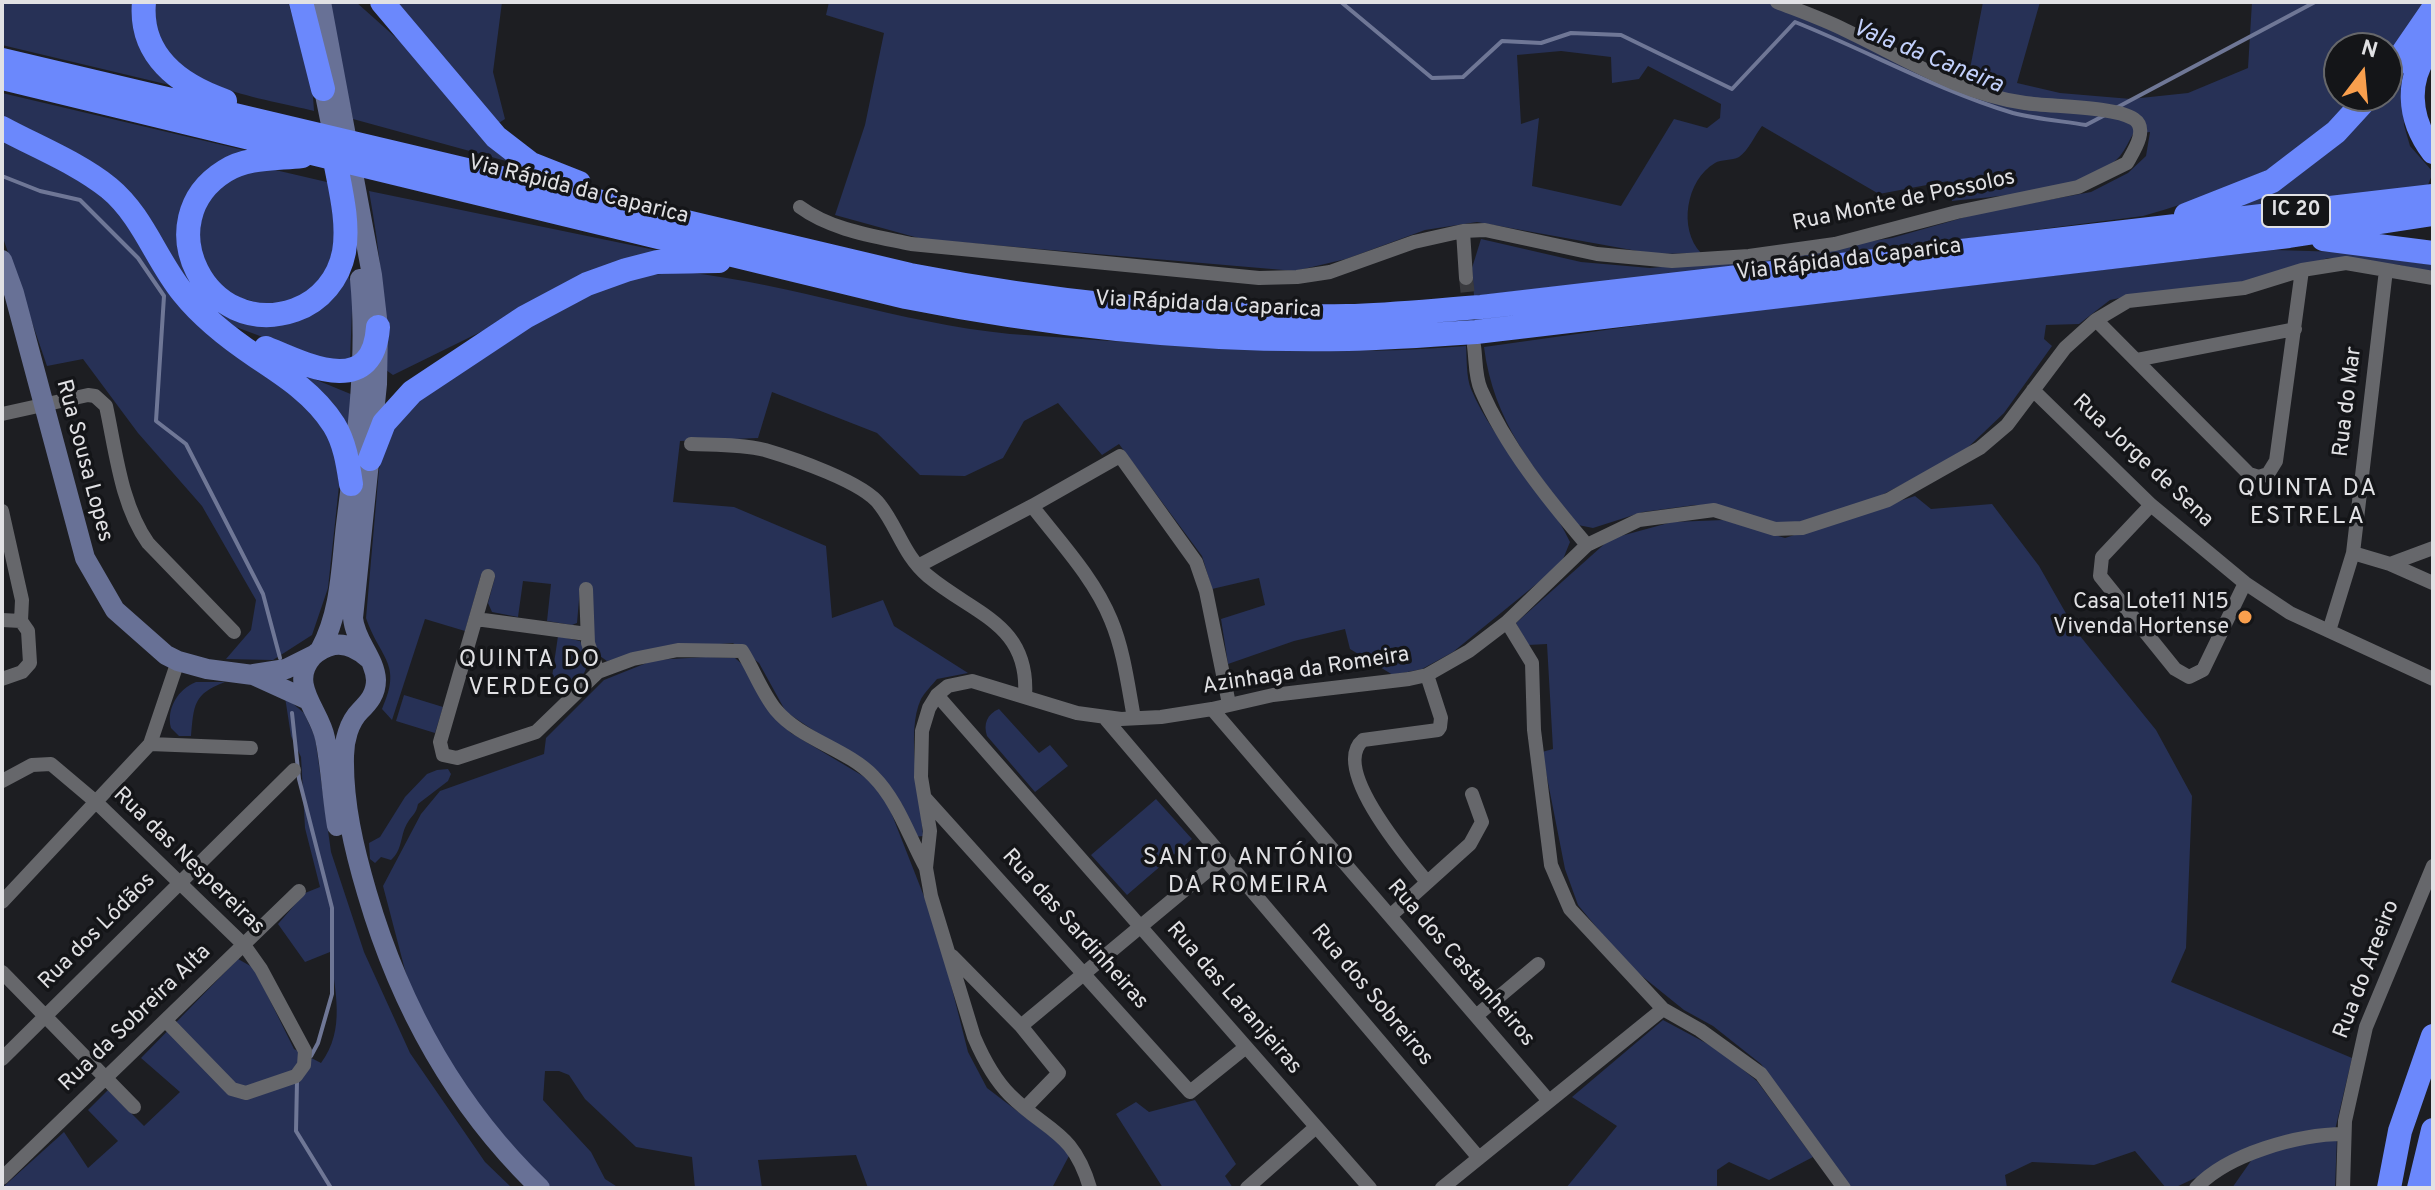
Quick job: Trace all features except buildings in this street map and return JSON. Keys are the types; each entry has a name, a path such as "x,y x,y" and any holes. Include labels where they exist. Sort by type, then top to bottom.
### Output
{"highway":[{"path":"144,2 145,31 156,56 167,70 214,97 302,130"},
{"path":"301,2 331,102 346,186 343,255 333,279 313,301 282,314 260,316 234,309 209,291 193,264 188,245 196,204 205,190 225,171 239,165 255,160 324,155"},
{"path":"382,2 496,137 514,153 531,164 656,214"},
{"path":"2403,53 2433,9"},
{"path":"2433,45 2413,83 2412,104 2421,136 2433,152"},
{"name":"Via Rápida da Caparica","path":"2,60 792,248 992,291 1130,309 1351,316 1481,307 2433,196"},
{"name":"Via Rápida da Caparica","path":"2,78 747,260 988,314 1126,331 1216,337 1348,339 1476,332 2289,236 2433,214"},
{"path":"2158,226 2272,181 2336,132 2354,112"},
{"path":"2,128 109,188 146,233 182,293 216,326 254,356 287,376 311,397 335,426 347,454 351,484"},
{"path":"2289,236 2433,253"},
{"path":"370,459 384,423 412,392 525,317 587,284 657,262 747,260"},
{"path":"216,326 309,367 341,372 352,370 374,349 378,327"},
{"path":"2389,1188 2400,1131 2433,1036"},
{"path":"2419,1188 2433,1130"}],"main road":[{"path":"309,2 331,102"},
{"path":"318,2 331,102"},
{"path":"310,702 322,713 347,717 369,703 375,690 375,677 356,635 353,618 377,384 378,327 373,284 346,186"},
{"path":"346,186 360,284 362,363 334,619 317,653 307,663 303,679 324,734 337,826 347,864 378,958 398,1004 449,1091 476,1130 529,1188"},
{"name":"Rua Sousa Lopes","path":"2,260 8,294 43,404 85,558 115,610 166,655 207,669 253,675 286,669 317,653"},
{"path":"317,653 332,646 345,645 368,658"},
{"name":"Rua Sousa Lopes","path":"253,675 310,702"},
{"path":"359,712 345,748 349,824 377,927 394,975 442,1068 466,1103 540,1188"}],"street":[{"name":"Rua Monte de Possolos","path":"800,207 859,233 911,244 1259,278 1330,272 1414,242 1463,231 1485,230 1597,254 1672,261 1749,256 1835,244 1957,212 2078,187 2127,163 2140,135 2139,126 2133,119 2113,113 2021,103 1968,89 1843,29 1777,2"},
{"path":"1463,231 1466,278"},
{"name":"Azinhaga da Romeira","path":"937,695 948,686 972,681 1077,713 1134,718 1212,709 1273,695 1427,675 1469,651 1507,622 1587,545 1639,520 1714,510 1775,529 1802,528 1888,500 1980,448 2007,425 2065,348 2096,320 2128,301 2244,288 2302,270 2346,263 2433,278"},
{"path":"2096,320 2249,474 2259,477 2268,474 2276,461 2302,270"},
{"name":"Rua do Mar","path":"2329,631 2353,553 2386,270"},
{"path":"2136,360 2295,329"},
{"path":"1474,346 1479,387 1507,437 1534,480 1587,545"},
{"name":"Rua Jorge de Sena","path":"2033,390 2151,505 2245,583 2290,613 2433,679"},
{"path":"2,414 88,395 95,396 106,406 126,496 137,527 148,543 234,632"},
{"path":"691,444 763,450 831,474 870,494 918,566 954,596 1008,632 1024,663 1027,676 1025,697"},
{"path":"918,566 1120,456 1196,562 1206,591 1229,704"},
{"path":"2151,505 2102,557 2100,576 2175,669 2189,677 2203,670 2245,583"},
{"path":"1032,506 1077,563 1111,620 1134,718"},
{"path":"2,511 22,600 21,621 28,631 30,663 22,672 2,679"},
{"path":"2390,564 2433,548"},
{"path":"2353,553 2390,564 2433,583"},
{"path":"488,576 440,742 443,755 457,758 536,732 598,672 663,652 742,651 777,711 794,725 852,759 880,784 926,868"},
{"path":"586,589 587,634 598,672"},
{"path":"476,619 587,634"},
{"path":"2,620 21,621"},
{"path":"1507,622 1532,663 1534,730 1551,865 1570,909 1663,1009 1703,1032 1761,1074 1844,1188"},
{"path":"2,902 150,744 178,661"},
{"path":"1427,675 1441,718 1438,730 1363,740 1356,746 1354,754 1362,790 1372,808 1427,882"},
{"path":"937,695 922,731 920,755 930,831 926,868 931,896 974,1037 999,1082 1060,1133 1071,1146 1090,1188"},
{"name":"Rua das Laranjeiras","path":"937,695 1370,1188"},
{"name":"Rua dos Castanheiros","path":"1212,709 1549,1101"},
{"name":"Rua dos Sobreiros","path":"1104,717 1479,1158"},
{"path":"150,744 251,748"},
{"name":"Rua das Nespereiras","path":"2,781 32,765 51,764 96,802 244,945 261,969 305,1051 304,1065 298,1074 250,1093 235,1091 166,1021"},
{"name":"Rua dos Lódãos","path":"2,1059 294,770"},
{"path":"1390,916 1470,844 1479,830 1482,817 1472,794"},
{"name":"Rua das Sardinheiras","path":"925,797 1190,1092 1246,1047"},
{"path":"1021,1026 1224,857"},
{"name":"Rua do Areeiro","path":"2343,1188 2344,1134 2366,1027 2433,866"},
{"name":"Rua da Sobreira Alta","path":"2,1178 299,891"},
{"path":"948,952 1021,1026 1059,1073 1026,1107"},
{"path":"1476,1016 1538,964"},
{"path":"2,972 134,1107"},
{"path":"1442,1188 1663,1009"},
{"path":"1247,1188 1316,1127"},
{"path":"2196,1188 2204,1179 2223,1168 2278,1143 2325,1134 2344,1134"}],"shaded area":[{"path":"2,2 137,2 178,87 2,45"},
{"path":"154,2 288,2 312,82 314,111 224,88 182,67 167,52 157,33"},
{"path":"330,2 356,2 412,52 517,164 353,119"},
{"path":"393,2 502,2 493,72 505,119 494,126"},
{"path":"829,2 1795,2 1926,64 1968,79 1983,2 2040,2 2017,83 2060,93 2131,99 2188,93 2248,68 2252,2 2426,2 2403,36 2403,32 2323,32 2323,112 2343,112 2309,143 2264,172 2205,197 2164,210 2143,216 1839,255 1474,296 1472,268 1481,239 1581,262 1650,268 1742,260 1892,238 1983,212 2091,192 2128,173 2146,156 2150,132 2133,134 2120,156 2106,168 2087,177 2042,190 1952,201 1948,181 1879,194 1762,126 1742,154 1715,163 1697,181 1688,205 1688,218 1689,231 1701,253 1654,254 1477,222 1425,230 1346,259 1295,271 922,239 835,215 865,125 884,33 826,15","holes":["1561,51 1611,57 1612,83 1639,79 1648,66 1721,104 1720,118 1707,128 1674,119 1621,206 1532,186 1539,118 1521,124 1517,55"]},
{"path":"2433,21 2433,34 2403,97 2403,63"},
{"path":"2,93 252,152 190,196 195,285 213,308 241,322 277,324 346,271 353,287 350,359 337,365 236,327 212,313 192,292 147,220 2,120"},
{"path":"2403,97 2404,125 2410,146 2433,172 2428,185 2217,213 2357,112 2403,112"},
{"path":"2,138 87,184 125,218 333,431 339,486 328,588 312,635 273,660 226,659 251,630 256,600 202,506 138,433 83,359 47,366 2,235"},
{"path":"249,169 271,169 331,183 335,234 330,261 311,288 283,305 267,305 231,295 210,274 204,259 201,228 209,199 220,184"},
{"path":"369,191 660,251 513,316 393,375 386,370 382,280"},
{"path":"2274,250 2343,252 2433,265 2433,273 2400,265 2328,258 2239,285 2149,292 2110,300 2079,324 2046,325 2044,339 2052,346 2004,413 1961,454 1880,496 1798,524 1770,523 1728,508 1695,505 1643,512 1593,528 1578,525 1531,464 1506,421 1496,398 1484,347 1691,318"},
{"path":"684,272 766,285 969,329 1010,334 1295,351 1466,346 1469,384 1481,410 1547,503 1570,542 1561,564 1453,652 1422,669 1393,675 1350,649 1345,629 1294,641 1228,664 1221,619 1265,605 1259,578 1212,589 1202,556 1119,444 1102,455 1058,403 1024,421 1003,458 965,476 920,475 877,433 772,392 758,438 680,441 673,502 734,507 826,546 832,618 883,600 894,626 968,673 937,679 921,699 916,713 915,766 923,836 914,837 902,804 816,732 786,712 759,663 733,643 694,646 607,661 597,654 580,588 577,623 572,625 547,621 551,584 523,581 518,617 492,612 488,603 495,577 481,575 465,631 425,619 392,720 382,709 388,694 390,671 366,618 379,469 388,436 431,387 500,342 587,294 639,276"},
{"path":"285,367 353,395 349,433"},
{"path":"1915,496 1931,509 1992,504 2039,566 2076,631 2156,730 2192,796 2186,948 2171,982 2352,1058 2335,1130 2272,1142 2174,1188 2166,1188 2135,1151 2094,1165 2032,1162 2005,1175 2007,1188 1851,1188 1761,1064 1713,1026 1684,1010 1627,964 1578,905 1565,869 1542,752 1553,749 1547,644 1528,645 1516,623 1610,539 1672,522 1724,520 1785,538"},
{"path":"558,636 580,641 587,656 586,669 568,692 552,677"},
{"path":"735,658 749,670 769,711 791,733 868,779 887,802 927,904 968,1052 987,1088 1071,1152 1052,1188 868,1188 856,1155 758,1160 762,1188 695,1188 692,1157 636,1147 585,1099 569,1075 545,1071 543,1100 591,1152 605,1179 619,1188 552,1188 537,1175 450,1071 411,993 383,886 421,814 440,791 544,754 546,738 604,680 654,660"},
{"path":"196,682 225,682 201,696 193,716 191,736 179,736 171,728 172,707 184,689"},
{"path":"404,695 443,707 435,733 396,721"},
{"path":"285,697 304,713 315,737 331,852 364,952 410,1053 485,1162 512,1188 2,1188 64,1132 88,1168 118,1141 88,1110 108,1090 144,1126 180,1092 141,1058 238,959 254,968 294,1049 321,1063 329,1050 334,1037 337,1009 330,952 305,962 278,924 305,893 320,887 305,828 301,757 291,736"},
{"path":"999,709 1039,753 1050,745 1068,766 1035,792 987,736 987,720"},
{"path":"448,769 451,774 448,781 418,804 405,827 395,856 391,860 381,857 375,863 370,859 369,843 380,837 405,797 427,774"},
{"path":"1156,799 1192,839 1127,895 1091,855"},
{"path":"1663,1020 1719,1050 1757,1081 1813,1157 1769,1180 1729,1162 1717,1170 1717,1188 1566,1188 1617,1126 1572,1097"},
{"path":"1195,1100 1236,1164 1225,1176 1233,1188 1163,1188 1116,1114 1136,1102 1149,1112"},
{"path":"2337,1136 2335,1188 2232,1188 2253,1158"}],"waterway":[{"name":"Vala da Caneira","path":"1341,2 1432,78 1463,77 1502,41 1541,43 1571,33 1621,35 1732,89 1795,22 1957,93 2013,113 2086,125 2105,115"},
{"name":"Vala da Caneira","path":"2116,108 2315,2"},
{"path":"2,176 40,191 80,200 138,258 164,296 156,421 186,444 263,594 280,658"},
{"path":"292,713 299,779 332,908 332,994 318,1043 311,1056"},
{"path":"297,1081 296,1131 331,1188"}],"tunnel":[{"path":"1466,278 1470,314"}],"place":[{"name":"Casa Lote11 N15 Vivenda Hortense","path":"2245,617"}],"district":[{"name":"QUINTA DA ESTRELA","path":"2308,504"},
{"name":"QUINTA DO VERDEGO","path":"530,675"},
{"name":"SANTO ANTÓNIO DA ROMEIRA","path":"1249,873"}]}
